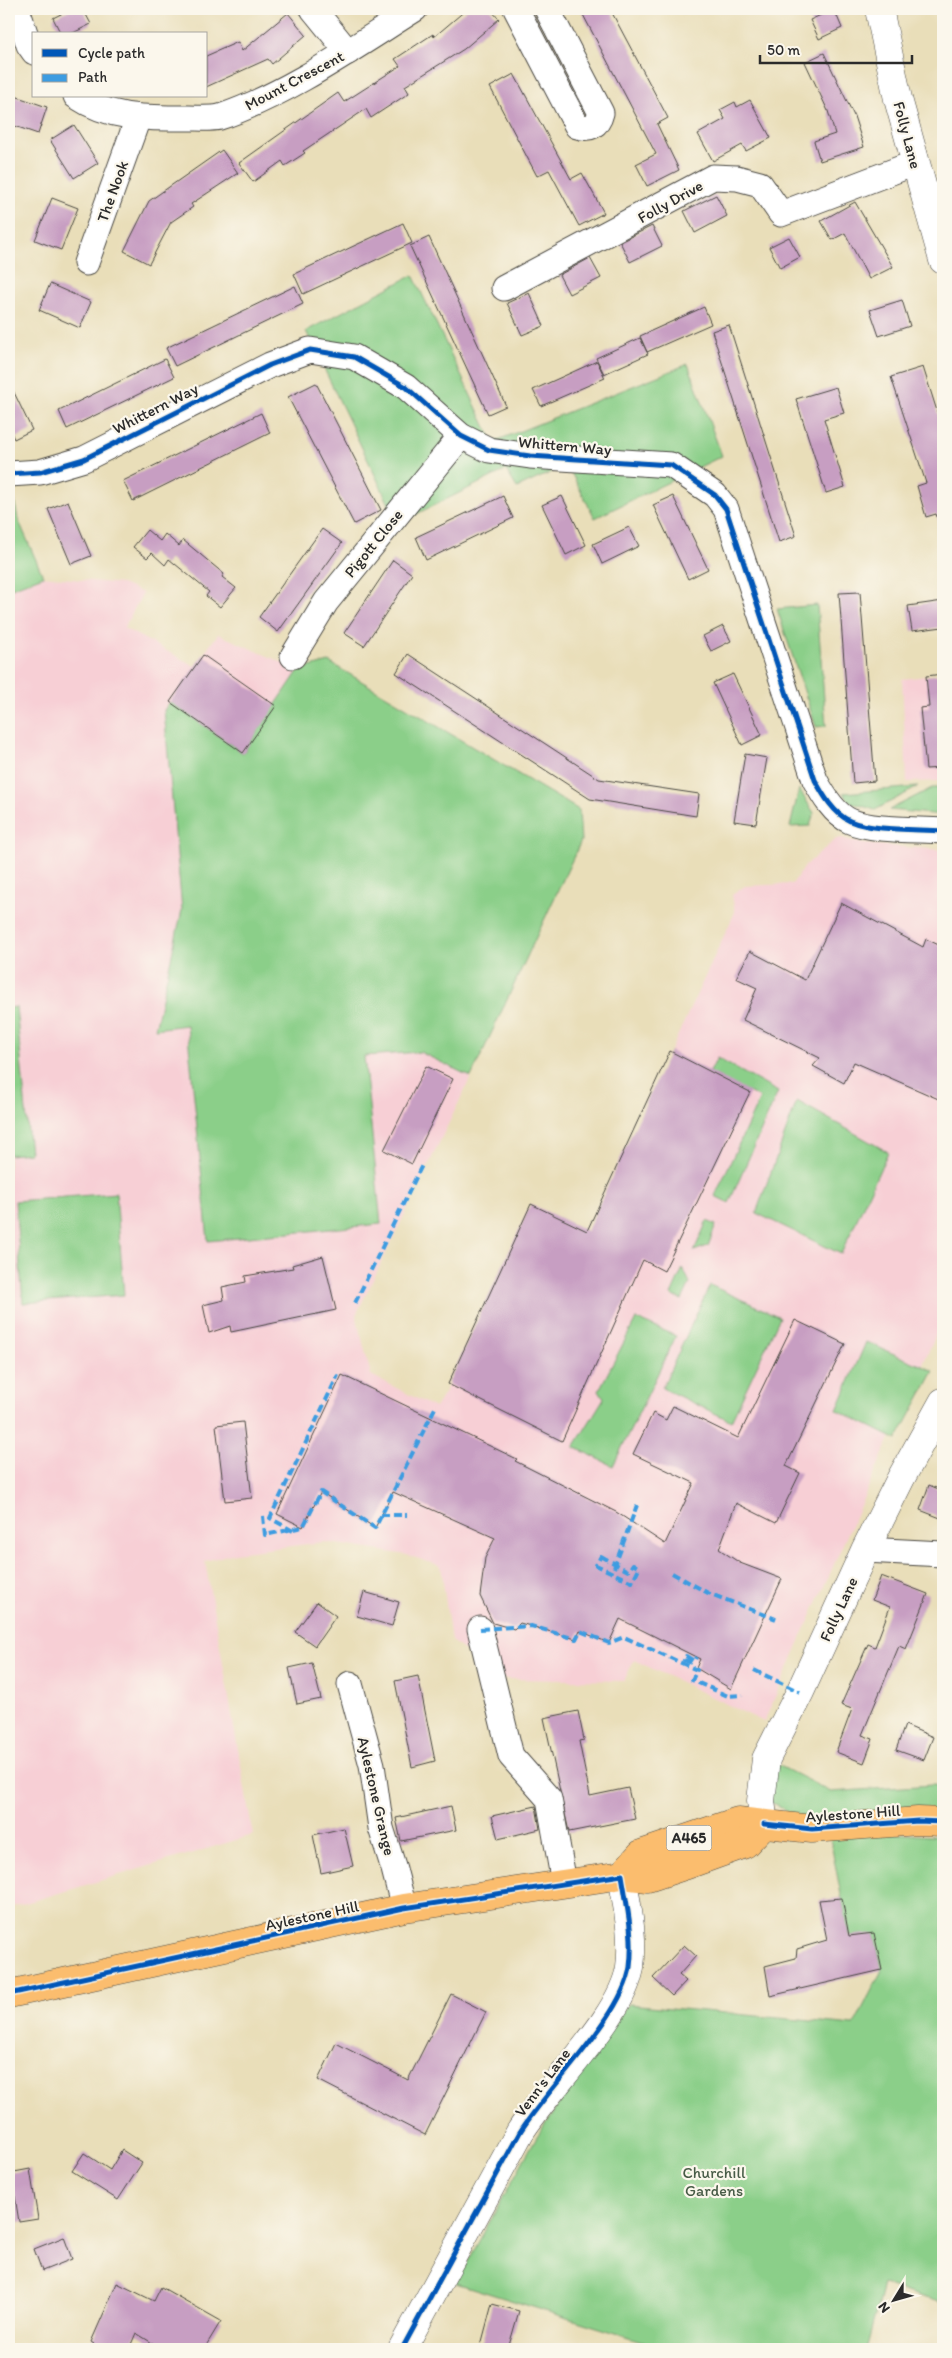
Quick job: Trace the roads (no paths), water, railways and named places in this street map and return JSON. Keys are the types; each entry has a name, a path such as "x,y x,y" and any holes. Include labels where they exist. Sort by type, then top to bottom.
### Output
{"highway":[{"name":"Aylestone Hill","path":"9,1994 404,1908 622,1875 648,1878 745,1844 764,1824 812,1830 918,1821 943,1822"}],"street":[{"path":"17,9 29,46 32,50"},
{"path":"313,9 348,52"},
{"name":"Mount Crescent","path":"79,98 94,108 138,118 218,117 281,90 348,52 415,9"},
{"path":"516,9 577,126 585,129 594,126 599,121 601,113 547,9"},
{"name":"Folly Lane","path":"879,9 898,99 943,260"},
{"name":"The Nook","path":"86,263 138,118"},
{"name":"Folly Drive","path":"504,288 713,177 737,178 760,184 782,214 915,163"},
{"name":"Whittern Way","path":"9,474 40,472 84,459 270,364 310,350 354,357 406,387 460,436 489,450 530,456 671,465 715,494 726,509 815,780 824,796 849,821 865,826 943,831"},
{"name":"Pigott Close","path":"293,656 326,602 460,436"},
{"name":"Folly Lane","path":"764,1824 761,1801 766,1758 800,1692 865,1550 943,1402"},
{"path":"865,1550 943,1554"},
{"path":"480,1629 511,1756 549,1799 564,1883"},
{"name":"Aylestone Grange","path":"350,1684 372,1765 380,1828 394,1869 404,1908"},
{"name":"Venn's Lane","path":"402,2349 531,2114 589,2041 624,1988 630,1968 632,1940 622,1875"}],"park label":[{"name":"Churchill Gardens","path":"714,2181"}]}
